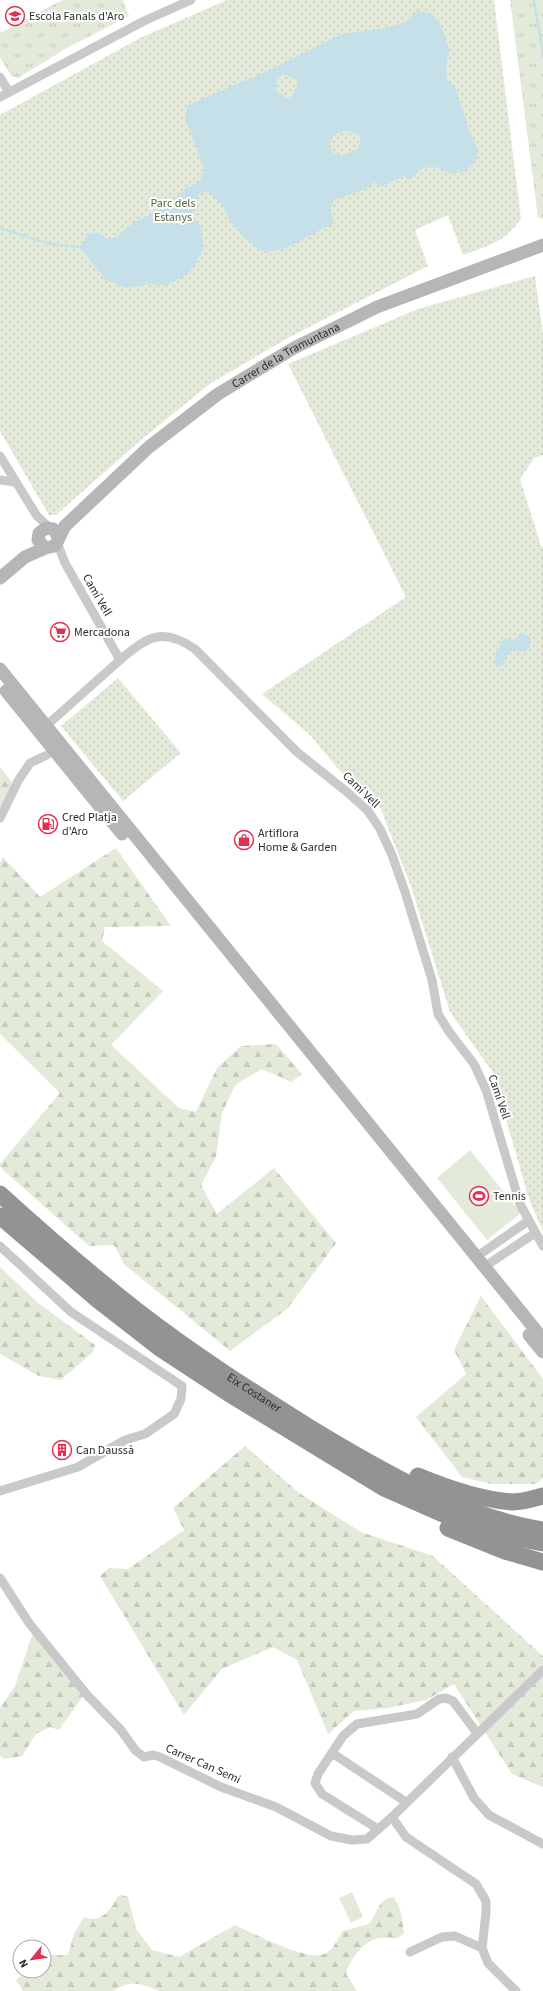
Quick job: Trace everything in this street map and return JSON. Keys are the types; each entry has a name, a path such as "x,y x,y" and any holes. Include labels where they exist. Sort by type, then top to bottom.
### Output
{"highway":[{"name":"Eix Costaner","path":"0,1194 51,1240 159,1327 226,1374 355,1455 398,1479 464,1509 503,1521 543,1530"},
{"name":"Eix Costaner","path":"0,1216 98,1300 161,1349 228,1393 384,1488 428,1508 491,1532 543,1543"},
{"path":"355,1455 373,1457 438,1485 492,1499 514,1502 543,1496"},
{"path":"384,1488 391,1497 447,1527 505,1551 543,1562"}],"street":[{"path":"0,97 137,24 191,0"},
{"path":"0,77 9,92"},
{"name":"Carrer de la Tramuntana","path":"0,578 51,536 161,438 218,394 294,348 377,307 539,246"},
{"path":"0,456 15,482 51,536"},
{"path":"0,480 15,482"},
{"name":"Camí Vell","path":"51,536 120,660 140,643 153,638 166,636 180,639 196,649 297,752 368,811 383,836 405,892 432,980 438,1014 450,1033 474,1064 486,1090 520,1204 543,1246"},
{"path":"46,726 120,660"},
{"path":"0,669 543,1339"},
{"path":"0,683 543,1352"},
{"path":"0,818 18,781 30,762 47,755"},
{"path":"480,1262 528,1221"},
{"path":"480,1262 535,1233"},
{"path":"0,1246 72,1312 182,1386 181,1399 174,1414 145,1434 125,1440 78,1467 0,1491"},
{"name":"Carrer Can Semi","path":"0,1578 29,1623 88,1696 120,1729 136,1751 144,1757 153,1755 160,1757 221,1787 276,1807 331,1836 352,1840 367,1839 378,1830 543,1670"},
{"path":"378,1830 322,1794 316,1787 315,1783 318,1774 343,1736 357,1724 417,1714 439,1699 446,1698 453,1701 477,1733"},
{"path":"332,1753 406,1802"},
{"path":"452,1757 474,1798 489,1815 543,1844"},
{"path":"392,1817 406,1837 476,1884 486,1901 482,1948 488,1963 516,1991"},
{"path":"410,1952 442,1937 455,1936 482,1948"}],"green space":[{"path":"62,0 123,0 129,16 67,48 18,78 11,76 0,57 0,33"},
{"name":"Parc dels Estanys","path":"227,0 494,0 521,219 508,234 502,238 489,245 463,255 448,215 415,230 428,266 288,338 211,383 142,439 56,515 49,515 0,431 0,115 140,38"},
{"path":"510,0 543,0 543,219 538,218"},
{"path":"535,276 543,335 543,455 534,458 520,479 541,546 543,547 543,1231 529,1199 492,1071 450,1012 412,889 381,809 350,783 309,734 262,694 406,597 288,364 418,309"},
{"path":"118,678 181,753 123,801 61,726"},
{"path":"0,767 12,782 0,812"},
{"path":"116,848 171,926 105,927 102,941 163,991 111,1045 179,1108 196,1112 217,1068 241,1046 276,1044 302,1074 291,1082 262,1069 236,1084 222,1113 216,1157 201,1185 217,1214 274,1168 336,1243 287,1309 230,1351 124,1264 114,1245 89,1246 0,1167 0,1164 60,1093 0,1034 0,863 3,857 40,897"},
{"name":"Tennis","path":"470,1150 521,1213 487,1240 437,1178"},
{"path":"0,1267 37,1302 95,1345 93,1352 61,1380 39,1376 0,1354"},
{"path":"481,1296 543,1379 543,1478 536,1484 491,1484 462,1477 416,1417 466,1374 454,1350"},
{"path":"245,1446 299,1493 361,1532 433,1556 543,1656 543,1787 512,1774 454,1684 426,1700 388,1708 354,1711 328,1734 297,1660 273,1647 222,1669 184,1715 100,1576 109,1568 128,1569 184,1530 173,1508"},
{"path":"33,1633 83,1696 59,1730 50,1727 36,1734 22,1756 3,1759 0,1755 0,1708 15,1686"},
{"path":"352,1892 363,1917 351,1923 339,1898"},
{"path":"122,1895 128,1897 136,1929 152,1950 179,1957 235,1925 280,1946 306,1954 324,1954 333,1947 343,1931 369,1924 382,1903 389,1898 394,1897 401,1912 404,1933 396,1938 380,1938 368,1942 358,1952 350,1963 346,1974 357,1991 160,1991 148,1986 131,1984 120,1987 114,1991 23,1991 16,1980 52,1979 52,1955 68,1955 74,1934 84,1917 96,1919 105,1914 109,1911 118,1896"}],"water":[{"path":"418,11 433,14 443,31 450,51 446,63 447,79 456,89 468,127 478,151 475,163 463,172 450,173 434,167 423,168 409,180 404,175 382,187 375,182 365,189 334,200 330,210 334,223 286,248 265,253 244,238 229,219 222,204 208,192 200,193 195,200 192,215 201,227 204,248 190,272 168,285 148,284 127,288 106,280 79,247 84,242 87,233 101,234 107,239 117,237 128,226 171,203 186,188 200,182 204,169 185,118 188,105 272,69 342,34 385,28 405,22","holes":["284,74 297,80 297,86 291,97 287,99 276,90 277,79","348,131 353,132 360,139 361,141 358,149 342,155 335,154 329,146 332,139 338,133"]},
{"path":"520,633 529,636 531,640 529,648 524,652 513,650 505,657 504,664 498,667 495,666 496,650 500,647 500,642 505,639 514,640"}],"waterway":[{"path":"534,0 543,54"},
{"path":"0,228 50,244 79,247"}],"place":[{"name":"Escola Fanals d'Aro","path":"15,16"},
{"name":"Mercadona","path":"60,632"},
{"name":"Cred Platja d'Aro","path":"48,824"},
{"name":"Artiflora Home & Garden","path":"244,840"},
{"name":"Tennis","path":"479,1196"},
{"name":"Can Daussà","path":"62,1450"}]}
